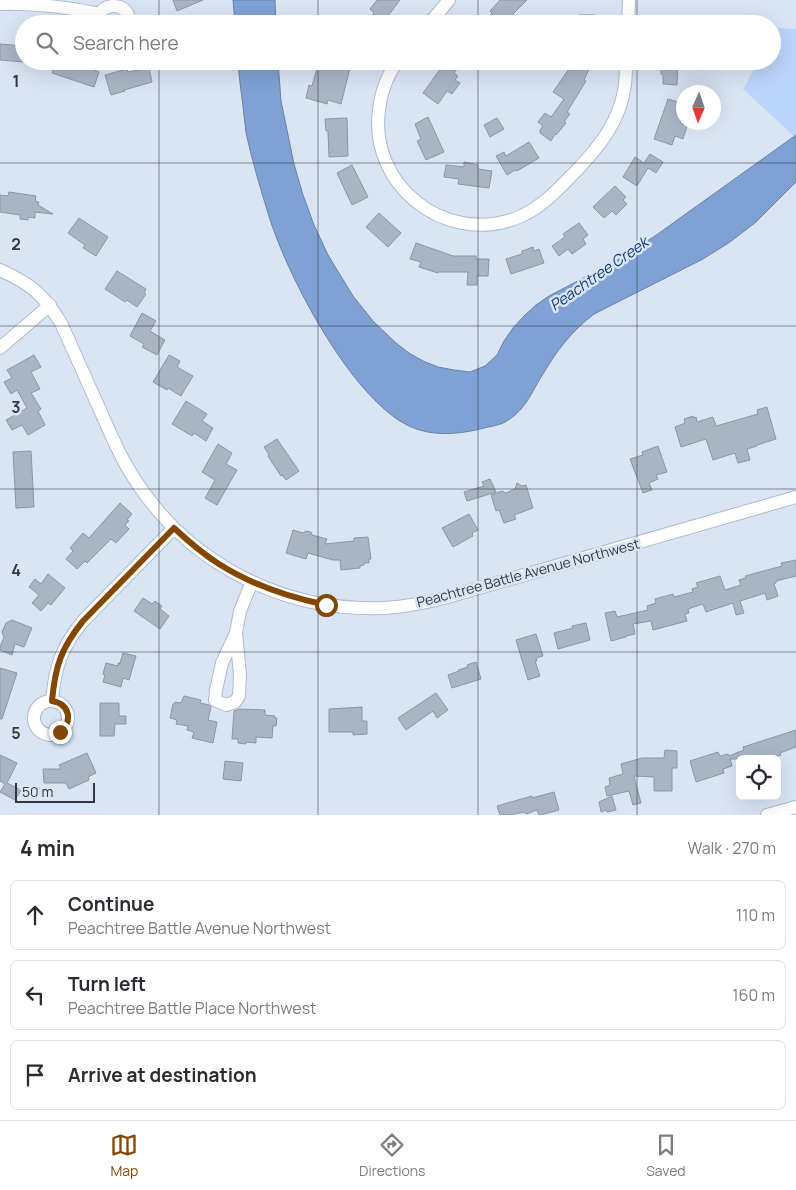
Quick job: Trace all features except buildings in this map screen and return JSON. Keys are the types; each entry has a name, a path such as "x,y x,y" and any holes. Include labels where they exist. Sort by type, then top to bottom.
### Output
{"street":[{"path":"437,15 449,0"},
{"path":"628,15 629,0"},
{"path":"0,4 76,9 90,15"},
{"path":"101,15 102,10 111,4 120,5 128,15"},
{"path":"393,70 386,81 380,99 378,118 379,140 384,159 392,176 404,192 420,206 440,217 464,224 489,225 514,220 533,210 549,199 591,155 602,142 617,114 625,84 626,70"},
{"name":"Peachtree Battle Avenue Northwest","path":"0,270 17,277 35,290 50,305 61,323 126,465 148,499 174,528 218,564 270,590 297,599 326,605 356,608 414,605 796,497"},
{"path":"0,348 50,305"},
{"path":"52,701 58,663 72,633 174,528"},
{"path":"236,633 240,675 239,696 235,702 226,705 215,700 216,690 222,663 236,633 240,611 252,582"},
{"path":"767,815 796,807"}],"shaded area":[{"path":"781,28 796,29 796,138 743,89 754,70 781,70"}],"water":[{"path":"233,0 275,0 276,15 234,15"},
{"name":"Peachtree Creek","path":"239,70 279,70 281,101 294,164 303,195 328,255 353,296 373,321 409,353 438,367 454,370 470,372 485,366 497,355 513,328 536,305 549,296 614,262 655,236 796,135 796,182 756,222 730,242 703,259 594,314 586,320 559,349 527,402 511,418 500,424 458,433 427,432 407,425 385,410 364,388 323,331 305,299 289,268 277,238 256,173 246,133"}],"route":[{"path":"60,732 64,729 68,717 65,708 61,704 52,701 54,680 58,663 72,633 174,528 218,564 243,578 297,599 326,605"}]}
